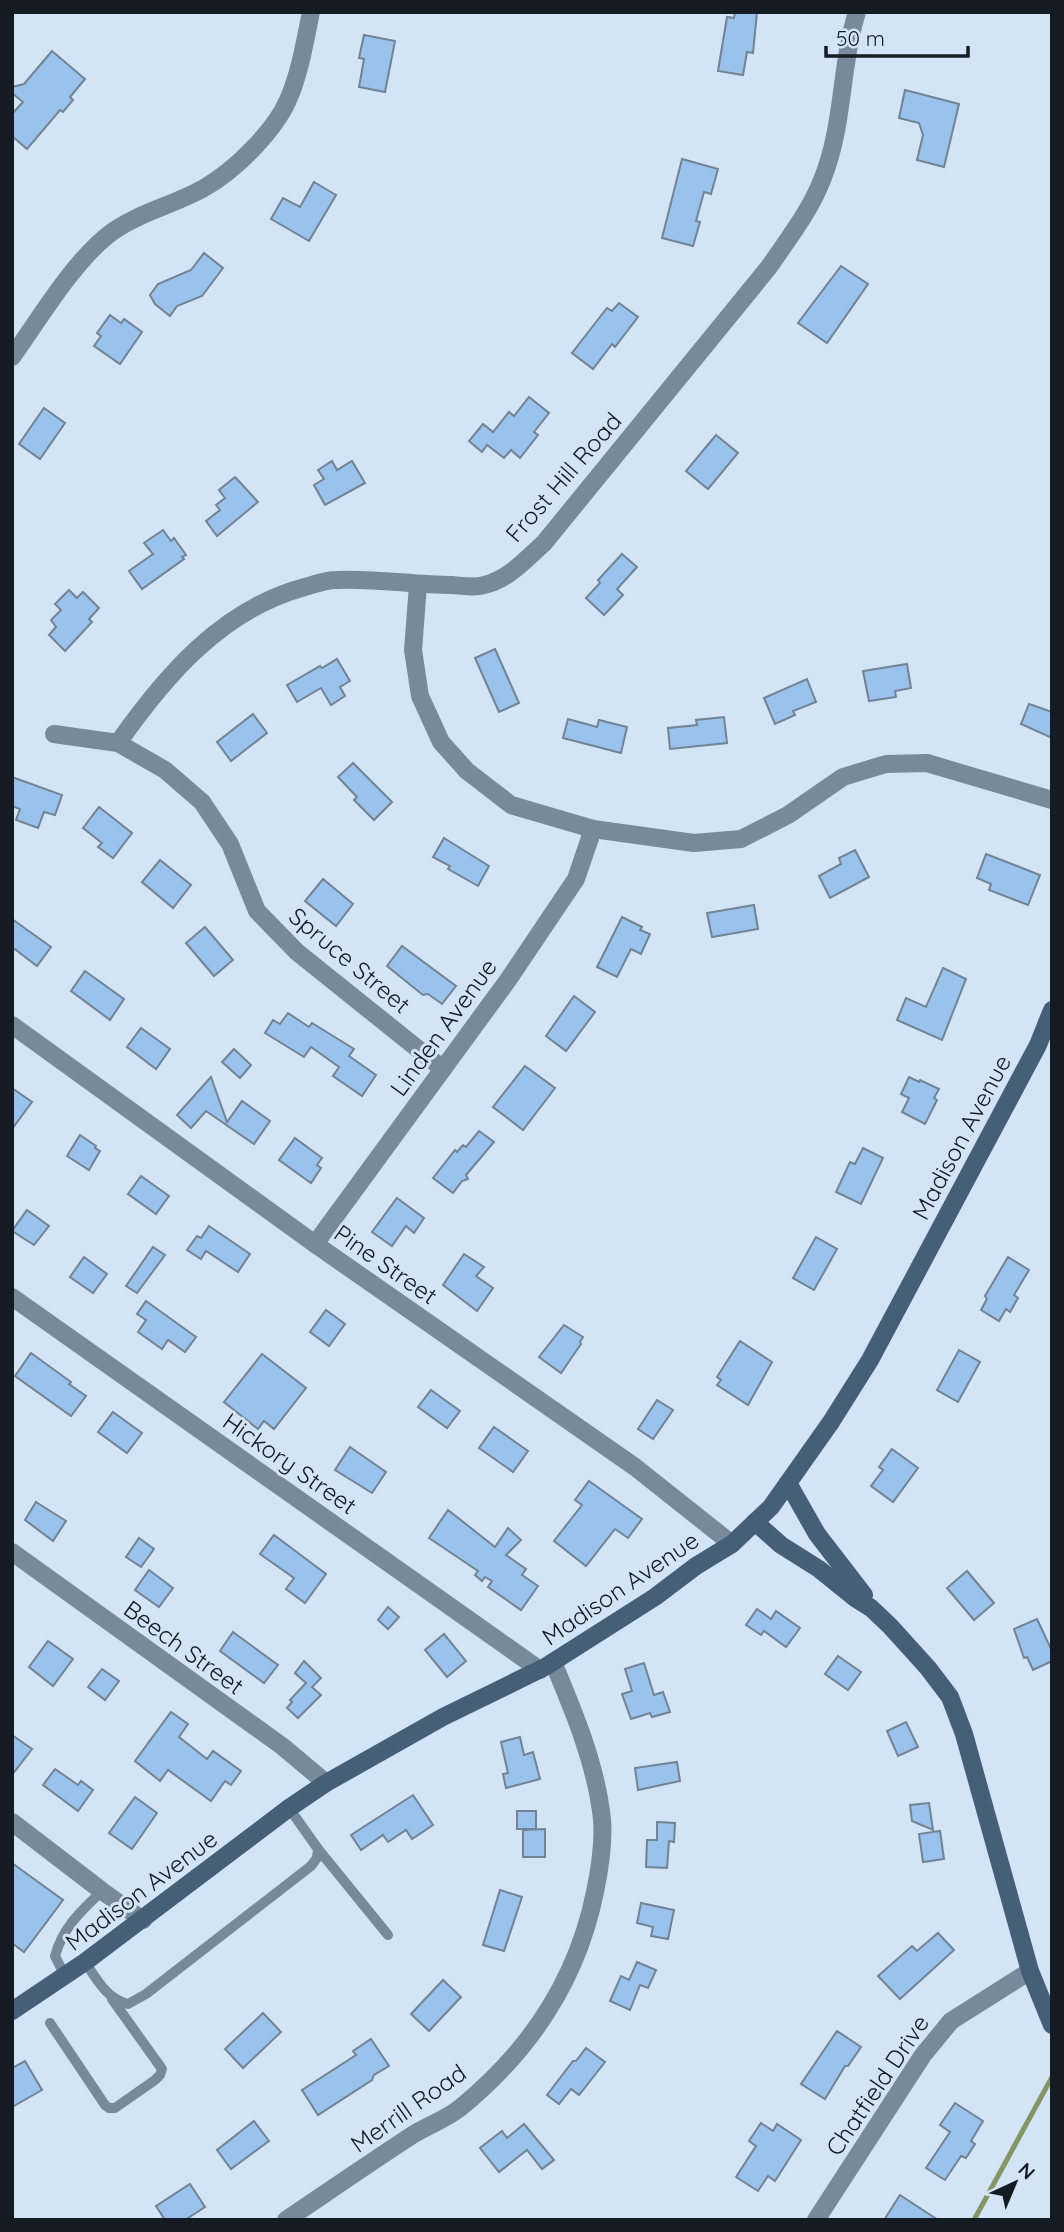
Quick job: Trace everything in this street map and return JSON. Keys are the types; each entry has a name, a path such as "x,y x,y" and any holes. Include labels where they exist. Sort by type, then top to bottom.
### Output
{"street":[{"path":"12,357 85,256 113,232 153,209 204,188 241,160 263,136 288,101 303,52 311,12"},
{"name":"Frost Hill Road","path":"118,743 148,702 194,652 238,615 287,592 333,579 484,586 511,573 544,542 769,267 800,221 822,180 837,122 857,12"},
{"path":"418,585 413,650 420,696 441,741 467,771 511,805 593,829 694,843 741,839 788,815 843,777 886,764 927,763 1052,800"},
{"name":"Spruce Street","path":"54,734 118,743 165,769 202,802 230,844 257,911 298,952 443,1069"},
{"name":"Linden Avenue","path":"315,1244 508,980 576,879 593,829"},
{"name":"Madison Avenue","path":"12,2011 143,1920 289,1808 326,1783 443,1717 547,1666 732,1544 771,1507 870,1360 1038,1045 1052,1010"},
{"name":"Pine Street","path":"12,1025 315,1244 635,1467 732,1544"},
{"name":"Hickory Street","path":"12,1297 547,1666"},
{"path":"788,1483 817,1534 860,1589 871,1608 929,1668 950,1697 964,1734 1030,1971 1052,2025"},
{"path":"755,1522 781,1545 819,1569 871,1608"},
{"name":"Beech Street","path":"12,1552 282,1746 326,1783"},
{"name":"Merrill Road","path":"286,2220 416,2133 458,2109 502,2070 559,1996 580,1948 589,1919 601,1860 602,1819 582,1732 547,1666"},
{"path":"12,1822 143,1920"},
{"name":"Chatfield Drive","path":"816,2220 923,2055 951,2021 1030,1971"}],"lane":[{"path":"289,1808 318,1849 388,1935"},
{"path":"110,1996 128,2004 146,1994 311,1866 317,1858 318,1849"},
{"path":"65,1976 55,1955 60,1940 75,1916 102,1891"},
{"path":"50,2023 109,2108 115,2108 155,2080 162,2069 85,1962"}],"building":[{"path":"735,12 757,12 753,53 747,52 743,75 718,71 727,17 734,18"},
{"path":"364,35 395,41 385,92 359,87 364,59 359,58"},
{"path":"52,51 85,79 70,97 73,100 63,112 60,110 27,149 12,136 12,114 23,102 12,93 12,87 24,84"},
{"path":"905,90 959,104 944,167 917,160 923,135 919,123 899,118"},
{"path":"682,159 718,169 711,194 704,192 693,246 662,238"},
{"path":"314,182 336,195 309,241 271,219 283,198 300,207"},
{"path":"204,253 223,268 202,296 177,306 170,316 155,304 150,295 158,284 191,270"},
{"path":"841,266 868,284 827,343 798,323"},
{"path":"619,303 638,317 615,347 612,344 593,369 572,353 607,308 612,311"},
{"path":"110,315 121,323 124,319 142,332 120,364 94,346 101,336 97,333"},
{"path":"529,397 549,413 534,432 538,435 520,458 511,450 504,458 487,445 482,452 469,441 483,424 493,432 509,412 514,416"},
{"path":"44,408 65,423 40,459 19,444"},
{"path":"716,435 738,453 708,489 686,471"},
{"path":"332,461 337,470 352,461 365,483 325,505 314,485 324,479 318,470"},
{"path":"235,477 258,502 217,536 206,521 220,510 216,505 225,498 219,490"},
{"path":"163,530 171,541 174,538 186,555 142,589 129,571 153,554 144,543"},
{"path":"622,554 637,567 617,589 623,595 604,615 586,598 600,583 598,580"},
{"path":"69,590 77,598 83,592 99,608 89,619 92,622 65,651 49,635 56,627 51,620 61,610 55,604"},
{"path":"495,649 519,703 499,712 475,658"},
{"path":"337,659 350,681 340,687 345,696 331,705 321,688 297,702 287,685"},
{"path":"907,664 911,688 895,691 896,697 869,701 863,671"},
{"path":"807,679 816,702 793,711 795,715 775,724 764,698"},
{"path":"1029,704 1052,712 1052,738 1021,724"},
{"path":"253,714 267,733 231,761 217,742"},
{"path":"724,717 727,743 670,749 668,728 697,725 696,720"},
{"path":"568,719 597,727 599,720 627,727 621,753 563,738"},
{"path":"353,763 392,802 374,820 354,800 357,797 338,777"},
{"path":"12,777 62,795 55,815 44,812 38,828 16,820 20,809 12,806"},
{"path":"99,807 132,833 113,858 98,847 102,843 83,828"},
{"path":"444,838 489,866 478,886 433,857"},
{"path":"855,850 869,877 830,898 819,876 841,864 839,858"},
{"path":"986,854 1040,875 1028,905 989,890 991,884 977,878"},
{"path":"160,860 191,885 173,908 142,882"},
{"path":"323,879 353,904 336,926 305,901"},
{"path":"754,905 758,929 712,937 707,913"},
{"path":"622,917 650,934 641,954 631,949 617,977 597,967"},
{"path":"12,919 51,947 37,966 12,947"},
{"path":"205,927 233,960 214,976 186,943"},
{"path":"402,946 456,986 442,1004 428,994 423,995 387,966"},
{"path":"943,968 966,979 942,1040 897,1020 906,998 926,1007"},
{"path":"85,971 124,999 110,1020 71,991"},
{"path":"574,996 595,1012 566,1051 546,1036"},
{"path":"288,1013 309,1027 312,1023 354,1049 349,1056 376,1075 362,1096 333,1076 339,1067 311,1047 304,1057 265,1033 273,1020 280,1024"},
{"path":"141,1028 170,1049 156,1069 127,1047"},
{"path":"234,1049 251,1065 240,1078 222,1062"},
{"path":"525,1066 555,1088 523,1130 493,1107"},
{"path":"211,1077 227,1122 242,1101 270,1121 254,1144 206,1111 191,1128 177,1115"},
{"path":"909,1077 939,1089 934,1098 937,1100 925,1124 902,1112 909,1098 901,1094"},
{"path":"12,1088 32,1102 12,1129"},
{"path":"479,1131 494,1142 466,1175 468,1179 462,1181 453,1193 433,1178 455,1150 457,1152 463,1145 466,1147"},
{"path":"80,1135 100,1151 89,1170 67,1156"},
{"path":"295,1138 322,1158 317,1165 321,1168 311,1183 279,1160"},
{"path":"863,1148 883,1158 861,1204 836,1192 850,1162 855,1164"},
{"path":"141,1176 169,1196 156,1214 128,1194"},
{"path":"397,1198 424,1218 414,1233 406,1226 392,1246 372,1232"},
{"path":"27,1210 49,1226 34,1245 12,1231"},
{"path":"209,1226 250,1254 238,1272 206,1251 201,1259 187,1250 197,1236 201,1238"},
{"path":"816,1237 837,1249 814,1290 793,1278"},
{"path":"153,1247 165,1255 137,1293 126,1286"},
{"path":"464,1254 484,1267 476,1276 493,1288 477,1311 443,1285"},
{"path":"84,1257 107,1274 93,1293 70,1277"},
{"path":"1008,1257 1029,1270 1014,1295 1018,1298 1010,1312 1006,1309 999,1321 981,1310 987,1299 985,1296"},
{"path":"146,1301 196,1337 185,1352 168,1340 162,1349 138,1332 146,1320 137,1314"},
{"path":"326,1310 345,1324 329,1346 310,1332"},
{"path":"564,1325 583,1337 561,1373 539,1357"},
{"path":"740,1341 772,1362 748,1405 717,1385 721,1380 717,1377"},
{"path":"959,1350 980,1362 958,1402 937,1390"},
{"path":"31,1353 86,1396 71,1416 15,1376"},
{"path":"262,1354 306,1388 274,1429 264,1421 258,1429 224,1402"},
{"path":"431,1390 460,1411 447,1428 418,1407"},
{"path":"657,1400 673,1410 653,1439 638,1429"},
{"path":"113,1412 142,1433 127,1453 98,1432"},
{"path":"494,1427 528,1451 513,1472 479,1448"},
{"path":"350,1447 386,1472 372,1493 335,1470"},
{"path":"892,1449 918,1468 893,1502 871,1486 883,1470 879,1467"},
{"path":"589,1481 642,1519 628,1538 615,1529 586,1566 554,1541 582,1505 575,1500"},
{"path":"36,1502 66,1521 53,1541 25,1520"},
{"path":"448,1510 495,1547 508,1528 521,1540 506,1555 526,1569 522,1575 538,1586 521,1610 488,1587 492,1581 485,1577 482,1581 475,1575 478,1571 429,1538"},
{"path":"274,1535 326,1574 305,1603 286,1589 294,1578 260,1554"},
{"path":"139,1538 154,1549 141,1567 126,1557"},
{"path":"149,1570 173,1588 159,1607 135,1590"},
{"path":"967,1571 994,1603 974,1620 947,1588"},
{"path":"388,1607 399,1617 388,1629 378,1620"},
{"path":"757,1609 771,1619 776,1611 800,1628 786,1647 764,1631 761,1635 746,1625"},
{"path":"1037,1619 1052,1651 1052,1661 1033,1670 1027,1657 1024,1658 1014,1629"},
{"path":"233,1632 278,1665 264,1683 220,1651"},
{"path":"444,1634 466,1661 447,1677 425,1650"},
{"path":"48,1641 73,1659 53,1686 29,1667"},
{"path":"838,1656 861,1672 848,1690 825,1674"},
{"path":"304,1661 321,1678 312,1687 321,1695 298,1718 287,1708 292,1702 290,1700 306,1683 295,1673"},
{"path":"644,1663 654,1695 663,1692 670,1712 652,1717 650,1713 631,1719 622,1694 632,1691 625,1669"},
{"path":"102,1669 119,1681 105,1700 88,1687"},
{"path":"171,1712 188,1724 179,1737 207,1759 213,1751 241,1771 231,1785 225,1781 211,1801 168,1770 160,1781 135,1761"},
{"path":"906,1722 918,1747 898,1756 887,1731"},
{"path":"12,1735 32,1749 12,1775"},
{"path":"520,1737 524,1755 533,1752 540,1779 506,1788 503,1774 508,1773 501,1742"},
{"path":"677,1762 680,1781 638,1790 635,1768"},
{"path":"55,1769 78,1785 81,1781 93,1790 78,1811 43,1785"},
{"path":"413,1795 433,1825 412,1839 406,1830 388,1842 383,1835 361,1850 351,1835"},
{"path":"135,1797 157,1813 132,1849 109,1833"},
{"path":"929,1803 933,1830 912,1821 910,1805"},
{"path":"517,1811 536,1811 536,1829 517,1829"},
{"path":"657,1822 675,1823 674,1842 669,1841 667,1868 646,1867 647,1840 657,1840"},
{"path":"545,1829 545,1857 523,1857 523,1830"},
{"path":"940,1831 944,1859 923,1862 919,1834"},
{"path":"12,1863 63,1900 24,1952 12,1943"},
{"path":"500,1890 522,1897 504,1951 483,1945"},
{"path":"641,1903 674,1910 668,1939 651,1936 653,1927 637,1923"},
{"path":"938,1933 954,1950 900,1999 878,1976 912,1946 917,1951"},
{"path":"637,1962 656,1970 648,1988 640,1985 630,2010 610,2001 621,1976 629,1980"},
{"path":"443,1980 461,1997 429,2031 411,2014"},
{"path":"263,2013 281,2032 243,2068 225,2049"},
{"path":"837,2031 861,2047 848,2066 845,2066 825,2099 801,2084"},
{"path":"371,2039 389,2066 318,2115 302,2090 356,2055 353,2051"},
{"path":"586,2048 605,2062 579,2095 571,2089 559,2104 547,2095"},
{"path":"25,2061 42,2090 12,2107 12,2068"},
{"path":"955,2103 983,2121 971,2141 975,2144 966,2158 961,2156 945,2180 926,2168 950,2132 940,2125"},
{"path":"254,2121 269,2141 231,2169 217,2150"},
{"path":"761,2123 773,2131 777,2124 801,2140 775,2181 768,2176 758,2191 736,2177 756,2146 749,2141"},
{"path":"524,2124 554,2160 542,2169 527,2150 499,2172 480,2148 502,2131 507,2138"},
{"path":"190,2184 205,2207 185,2220 165,2220 156,2206"},
{"path":"900,2195 938,2220 884,2220"}],"waterway":[{"path":"974,2220 1052,2077"}]}
